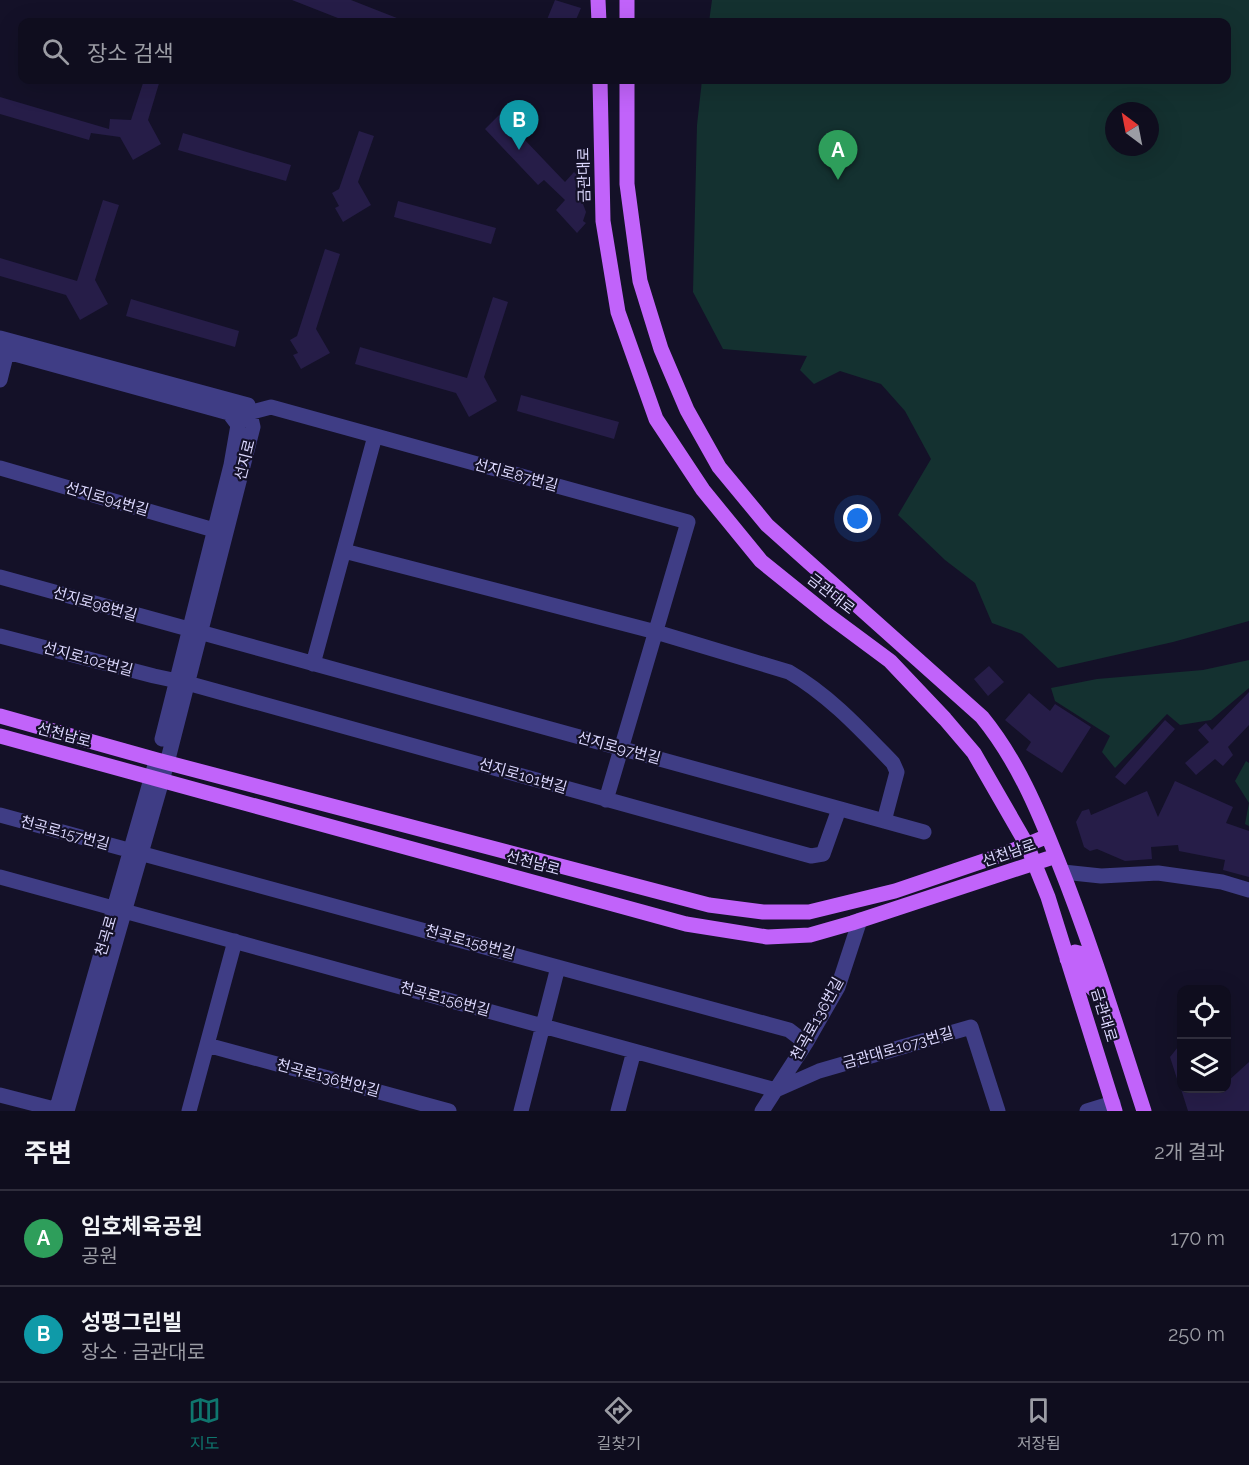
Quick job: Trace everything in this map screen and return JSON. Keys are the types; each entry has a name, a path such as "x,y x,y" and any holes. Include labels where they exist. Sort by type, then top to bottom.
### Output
{"main road":[{"path":"598,0 599,18"},
{"path":"627,0 627,18"},
{"name":"금관대로","path":"600,84 603,221 618,312 656,419 703,490 761,561 890,661 974,753 1027,845 1035,864 1048,897 1114,1107"},
{"name":"금관대로","path":"627,84 627,184 640,281 661,349 687,410 719,467 767,525 982,717 998,736 1037,808 1063,872 1144,1111"},
{"name":"선천남로","path":"0,716 162,762 710,905 763,912 809,912 895,891 1048,836"},
{"name":"선천남로","path":"0,736 686,924 766,937 810,935 1056,856"},
{"path":"1067,959 1075,952 1079,953 1091,987 1108,1002"}],"street":[{"path":"0,380 4,345 248,405 250,411"},
{"name":"선지로","path":"4,345 229,414 238,425 231,465 214,530 195,632"},
{"name":"선지로87번길","path":"233,419 250,411 271,407 688,522 606,800"},
{"name":"선지로","path":"162,762 195,632 254,427 250,411"},
{"path":"313,664 375,436"},
{"name":"선지로94번길","path":"0,468 214,530"},
{"path":"344,551 656,632 789,672 814,688 844,714 893,763 897,772 884,821"},
{"name":"선지로98번길","path":"0,577 195,632"},
{"name":"선지로97번길","path":"195,632 924,832"},
{"name":"선지로102번길","path":"0,636 182,682"},
{"name":"선지로101번길","path":"182,682 811,856 823,854 839,809"},
{"name":"천곡로","path":"61,1111 162,762"},
{"name":"천곡로157번길","path":"0,815 136,851"},
{"name":"천곡로158번길","path":"136,851 789,1030 806,1043"},
{"path":"1063,872 1101,876 1158,873 1222,882 1248,891"},
{"name":"천곡로156번길","path":"0,877 776,1090"},
{"name":"천곡로136번길","path":"762,1111 806,1043 838,987 860,920"},
{"path":"189,1111 235,941"},
{"path":"520,1111 558,967"},
{"name":"금관대로1073번길","path":"776,1090 819,1071 971,1027 998,1111"},
{"name":"천곡로136번안길","path":"207,1045 448,1111"},
{"path":"618,1111 634,1051"},
{"path":"0,1095 61,1111"},
{"path":"1087,1111 1114,1107"}],"green space":[{"path":"712,0 1249,0 1249,621 1173,642 1058,668 1022,634 992,623 975,583 945,560 898,515 931,459 905,411 881,384 840,371 814,384 800,370 807,356 723,349 693,292 697,125 702,84 1231,84 1231,18 710,18"},
{"path":"1249,660 1249,688 1211,720 1180,725 1167,714 1115,768 1102,752 1110,736 1055,701 1051,688 1097,679 1203,670"},
{"path":"1246,761 1249,763 1249,803 1235,781"},
{"path":"1249,803 1249,826 1245,824"}],"building":[{"path":"292,0 351,0 397,18 338,18"},
{"path":"555,0 581,8 577,18 548,18"},
{"path":"143,84 159,84 148,120 161,144 133,160 120,137 91,133 89,140 0,114 0,97 109,129 110,119 131,120"},
{"path":"500,114 565,182 574,172 587,185 587,201 583,204 586,212 583,221 586,223 577,233 556,210 565,200 544,180 538,185 485,129"},
{"path":"359,131 374,136 358,182 371,205 343,222 335,208 339,206 332,193 339,189"},
{"path":"183,133 291,165 286,181 178,150"},
{"path":"103,200 119,205 95,280 108,304 80,320 66,295 0,276 0,258 77,281"},
{"path":"398,201 496,228 491,244 394,217"},
{"path":"325,249 340,254 316,329 330,353 301,369 293,355 298,353 290,340 297,336"},
{"path":"493,297 508,302 484,377 497,401 469,417 456,393 355,364 360,347 467,378"},
{"path":"131,299 239,331 235,347 126,316"},
{"path":"521,395 619,422 614,439 517,411"},
{"path":"989,666 1004,682 988,696 974,679"},
{"path":"1249,692 1249,725 1228,747 1233,755 1223,766 1215,759 1196,775 1185,763 1209,742 1198,730 1206,723 1212,730"},
{"path":"1029,693 1050,711 1055,704 1091,727 1062,773 1026,750 1031,742 1005,720"},
{"path":"1165,720 1175,729 1125,785 1115,777"},
{"path":"1175,781 1233,807 1226,823 1249,831 1249,877 1223,870 1225,860 1179,851 1178,845 1151,847 1152,859 1125,861 1097,849 1090,851 1084,847 1076,822 1082,811 1089,809 1091,815 1147,791 1158,817"},
{"path":"1177,1048 1177,1079 1170,1057"},
{"path":"1249,1062 1249,1111 1188,1111 1182,1093 1231,1093 1231,1078"}],"place":[{"name":"성평그린빌","path":"519,150"},
{"name":"임호체육공원","path":"838,180"}]}
